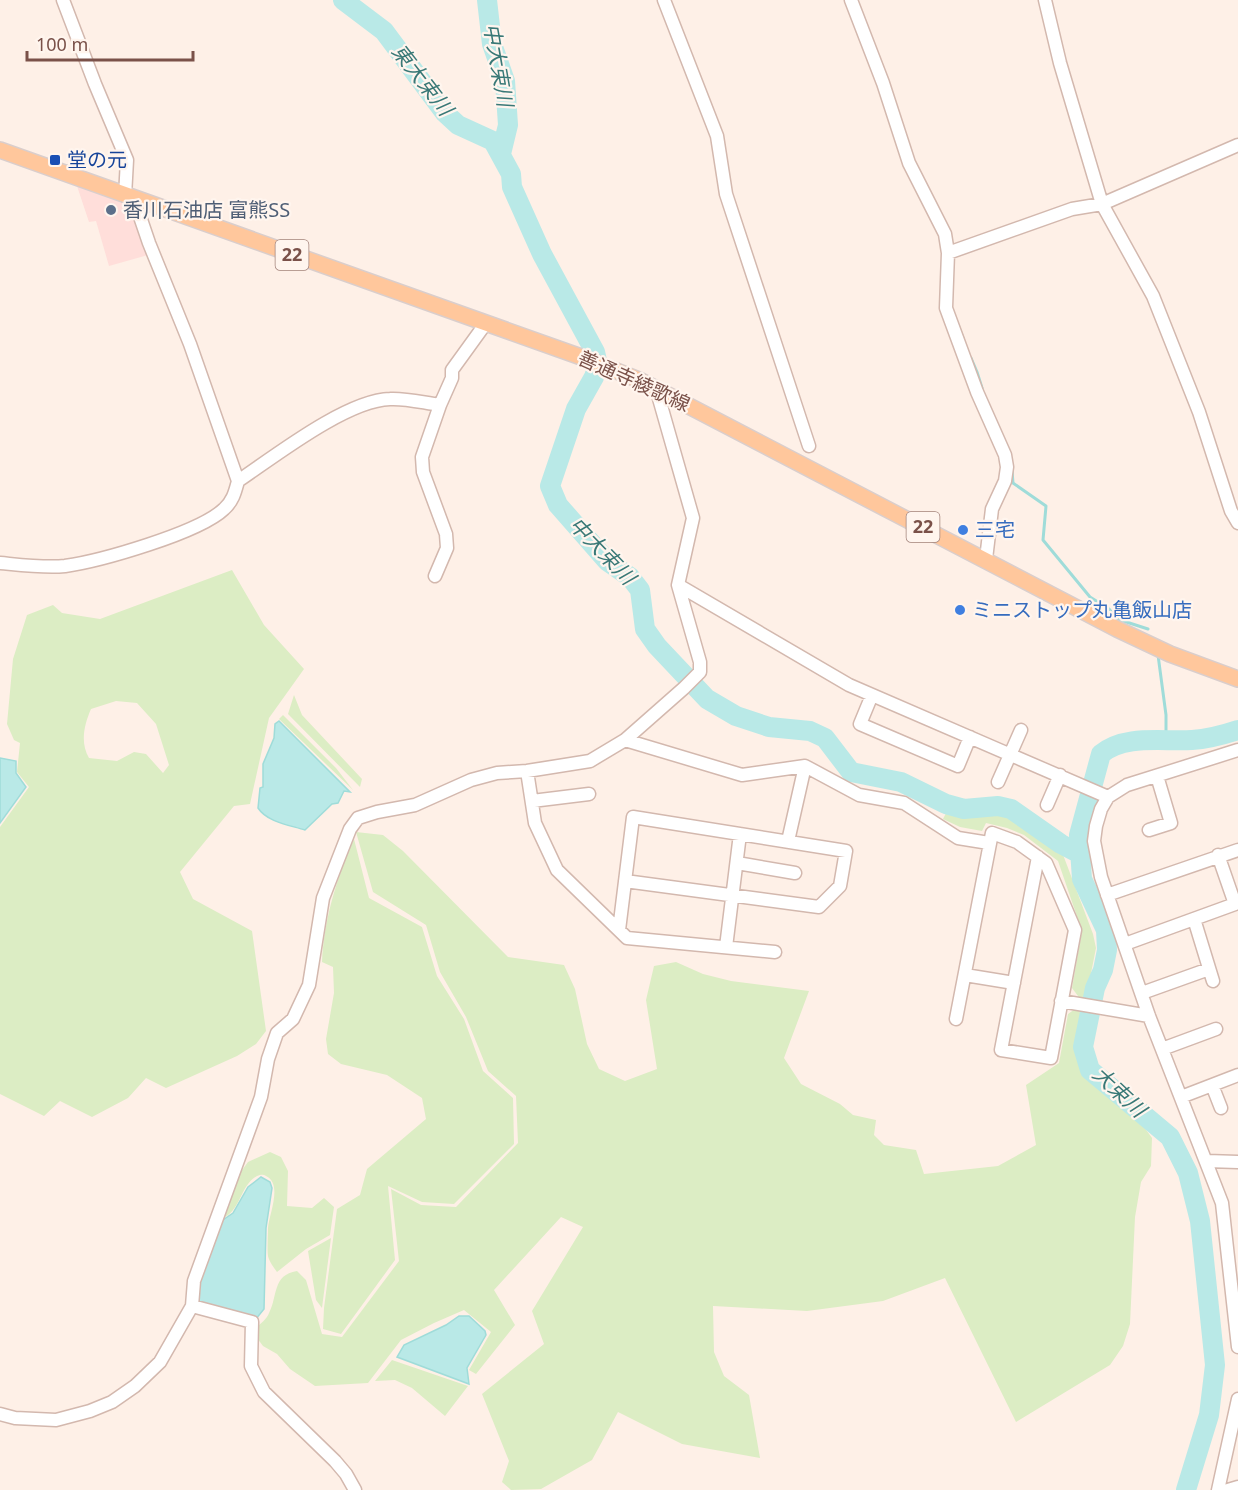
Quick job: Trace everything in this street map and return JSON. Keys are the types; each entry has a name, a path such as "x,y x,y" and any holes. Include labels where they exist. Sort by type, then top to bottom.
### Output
{"main road":[{"name":"善通寺綾歌線","path":"0,150 610,368 656,388 1117,629 1170,654 1238,680"}],"street":[{"path":"0,563 64,566 130,550 207,522 233,499 238,481 190,344 130,197 127,160 63,0"},
{"path":"664,0 717,136 729,204 809,446"},
{"path":"851,0 883,83 903,147 945,234 951,252 946,308 977,392 1005,455 1007,467 1005,481 992,509 986,559"},
{"path":"1045,0 1060,63 1101,204 1153,296 1199,412 1238,523"},
{"path":"951,252 1072,209 1101,204 1238,145"},
{"path":"435,576 447,548 446,534 423,472 422,457 452,378 452,370 486,323"},
{"path":"0,1414 15,1418 56,1420 90,1411 112,1402 135,1386 160,1362 192,1306 194,1281 261,1097 268,1059 277,1033 293,1018 309,985 323,898 350,829 358,818 416,805 471,780 497,773 527,771 590,760 625,740 700,672 700,662 678,585 693,518 656,388"},
{"path":"238,481 299,439 369,402 391,399 440,405"},
{"path":"678,585 826,672 872,695 1105,795"},
{"path":"872,695 860,724 958,766 970,736"},
{"path":"998,782 1021,730"},
{"path":"625,740 742,775 805,766 859,795 904,803 958,838 989,843"},
{"path":"1105,795 1127,785 1238,750"},
{"path":"788,841 805,766"},
{"path":"527,771 535,823 557,870 627,938 775,952"},
{"path":"1047,805 1060,775"},
{"path":"1149,830 1171,823 1157,776"},
{"path":"532,801 589,794"},
{"path":"1105,795 1094,842 1096,860 1149,1016 1222,1203 1238,1347"},
{"path":"619,930 625,881 633,817 846,850 840,886 819,907 625,881"},
{"path":"956,1019 992,833 1017,842 1047,863 1075,930 1051,1058 1001,1050 1038,857"},
{"path":"726,947 741,834"},
{"path":"1107,895 1238,850"},
{"path":"1125,944 1235,904 1218,855"},
{"path":"736,863 795,873"},
{"path":"1142,993 1211,975 1194,919"},
{"path":"965,975 1014,983"},
{"path":"1061,1001 1149,1016"},
{"path":"1162,1049 1216,1029"},
{"path":"1181,1097 1238,1075"},
{"path":"1212,1085 1221,1108"},
{"path":"1207,1161 1238,1162"},
{"path":"192,1306 252,1322 251,1366 264,1392 335,1461 355,1490"},
{"path":"1218,1490 1238,1399"},
{"path":"1228,1490 1238,1487"}],"shaded area":[{"path":"77,186 131,205 148,255 109,266 96,221 89,222"}],"green space":[{"path":"232,570 264,625 304,669 269,718 250,804 234,806 180,872 193,899 252,931 266,1031 256,1044 237,1056 166,1088 146,1078 128,1098 92,1117 60,1101 44,1116 0,1094 0,827 29,787 17,772 20,743 14,740 7,724 13,659 27,615 53,605 62,613 100,619","holes":["116,701 137,703 156,724 169,765 163,773 146,754 134,752 117,761 89,758 86,752 84,734 91,709"]},
{"path":"294,695 302,715 362,779 360,787 288,714"},
{"path":"283,715 336,768 353,790 279,719"},
{"path":"946,813 961,816 1000,814 1016,820 1062,852 1093,934 1096,948 1077,1044 1084,1070 1138,1112 1144,1127 1152,1138 1151,1166 1141,1182 1135,1217 1130,1324 1123,1346 1110,1365 1016,1422 945,1278 883,1301 807,1311 713,1306 714,1352 724,1376 749,1395 760,1458 682,1444 618,1412 592,1460 541,1489 511,1490 502,1482 509,1461 482,1394 544,1344 532,1311 583,1227 561,1217 494,1290 515,1325 476,1374 469,1370 491,1332 464,1310 401,1340 368,1383 315,1386 290,1369 277,1354 263,1346 257,1338 256,1328 268,1315 277,1287 283,1277 297,1271 306,1280 322,1334 342,1337 399,1261 391,1189 421,1205 456,1207 518,1143 516,1096 488,1071 466,1017 440,972 426,925 373,892 356,832 383,835 403,851 508,957 564,965 575,989 587,1044 599,1069 625,1081 657,1069 646,1000 654,966 676,962 703,974 731,981 809,991 784,1058 801,1084 840,1104 853,1115 876,1120 874,1135 884,1145 916,1150 924,1174 998,1166 1036,1145 1026,1085 1059,1063 1068,1014 1075,1009 1078,996 1072,988 1082,931 1058,861 1024,835 986,823 982,831 960,827 943,819"},
{"path":"354,839 369,898 422,927 437,976 464,1019 483,1071 513,1098 514,1144 454,1204 422,1202 388,1186 395,1260 341,1334 323,1329 337,1209 360,1195 367,1169 426,1119 422,1098 387,1075 341,1064 328,1054 326,1039 334,993 333,967 322,962 323,946 332,899"},
{"path":"270,1152 281,1157 288,1171 287,1206 312,1208 324,1198 334,1207 330,1235 306,1249 277,1272 269,1260 268,1253 268,1228 274,1200 274,1186 271,1180 262,1175 251,1180 233,1211 222,1218 237,1177 248,1162"},
{"path":"331,1238 322,1308 316,1300 308,1251"},
{"path":"392,1360 468,1386 445,1416 412,1388 395,1380 375,1381"}],"water":[{"path":"279,721 350,792 344,791 338,803 332,804 305,830 273,820 258,808 260,788 263,787 263,764 274,738 275,724"},
{"path":"0,758 16,761 16,773 26,787 0,823"},
{"path":"261,1177 270,1182 272,1188 266,1228 264,1309 256,1319 200,1304 196,1290 220,1222 233,1213 248,1187"},
{"path":"459,1316 469,1316 485,1331 486,1335 467,1368 469,1384 397,1357 404,1345 446,1325"}],"waterway":[{"name":"中大束川","path":"343,0 384,31 445,113 458,125 493,141 511,174 512,187 542,254 595,352 598,365 576,409 550,486 558,505 607,561 630,577 640,590 645,629 657,646 707,699 736,716 769,727 810,731 825,738 851,772 901,782 946,804 964,809 998,806 1011,809 1061,844 1080,854"},
{"name":"中大束川","path":"487,0 492,44 505,81 508,125 501,154"},
{"path":"950,234 953,248"},
{"path":"958,325 963,338"},
{"path":"971,358 982,388"},
{"path":"1012,470 1013,483 1046,506 1043,540 1090,597 1109,609 1117,619 1148,629"},
{"path":"1158,655 1166,715 1166,739"},
{"name":"大束川","path":"1186,1490 1209,1415 1215,1365 1200,1221 1188,1173 1170,1137 1090,1070 1083,1047 1095,988 1103,970 1107,950 1106,930 1082,879 1079,835 1101,754 1133,741 1198,739 1238,730"}],"place":[{"name":"堂の元","path":"55,160"},
{"name":"香川石油店 富熊SS","path":"111,210"},
{"name":"三宅","path":"963,530"},
{"name":"ミニストップ丸亀飯山店","path":"960,610"}],"water label":[{"name":"東大束川","path":"422,80"}]}
